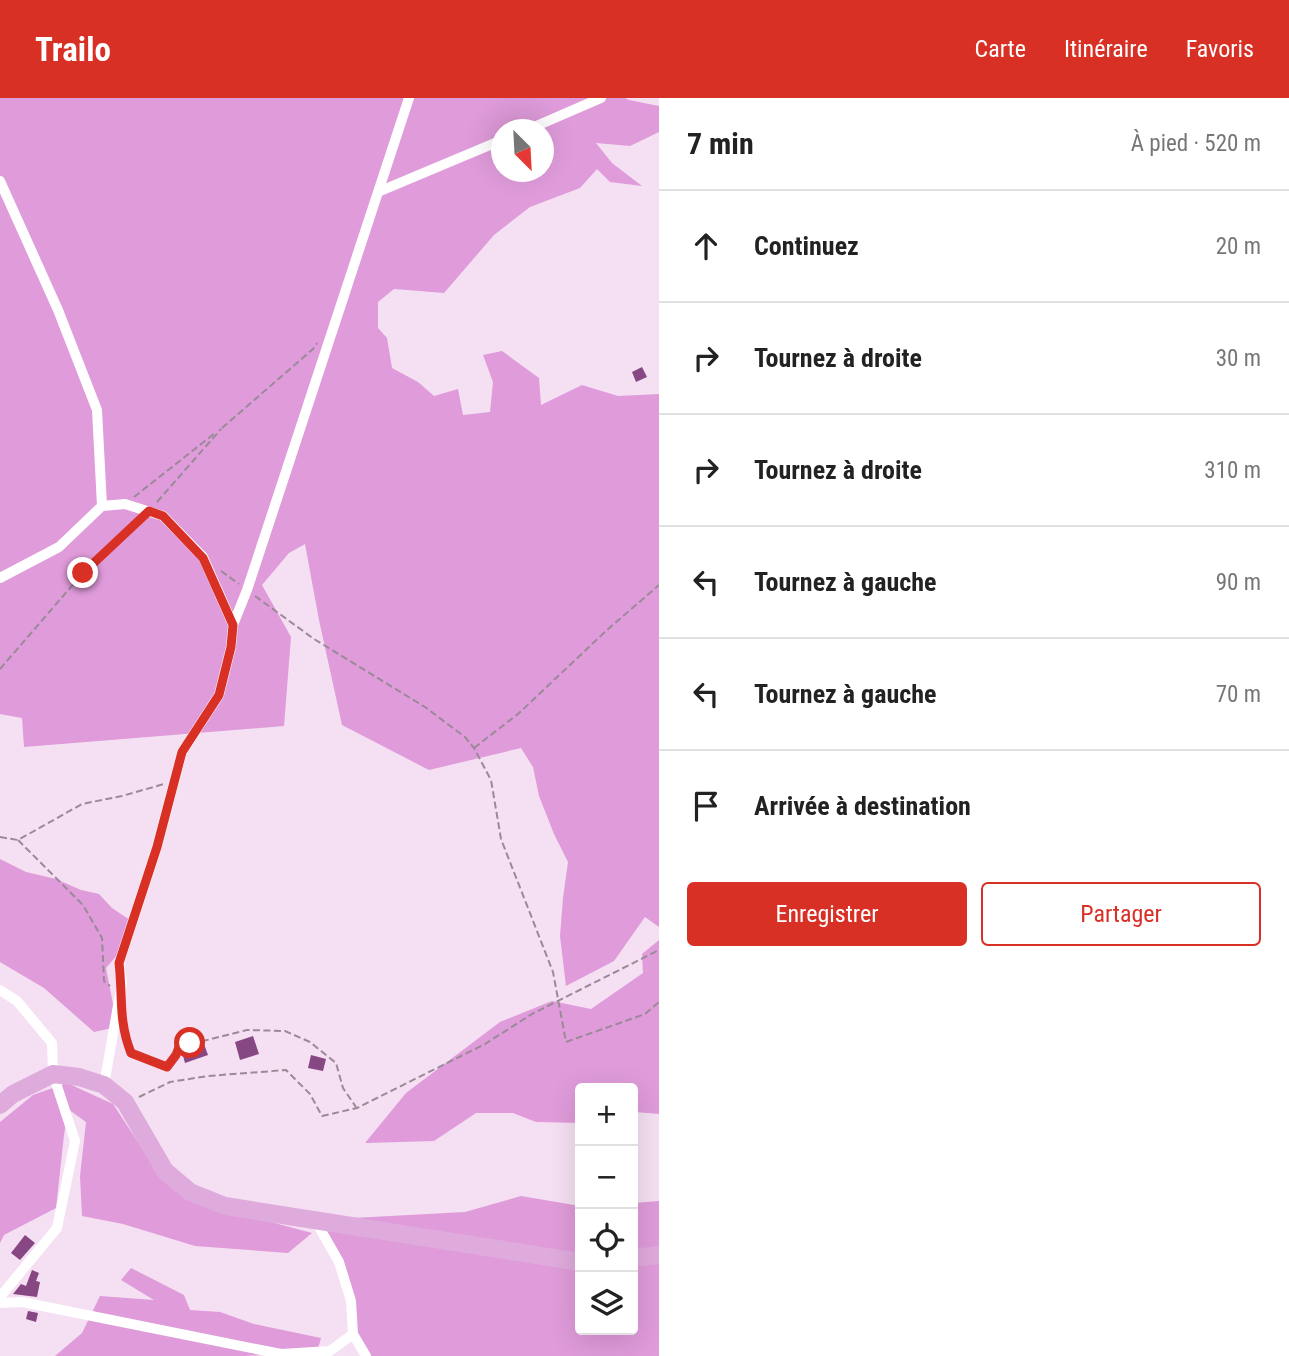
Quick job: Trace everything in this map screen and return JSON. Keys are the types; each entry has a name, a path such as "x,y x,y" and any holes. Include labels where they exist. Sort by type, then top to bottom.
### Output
{"main road":[{"path":"0,1105 13,1094 54,1074 79,1077 104,1085 125,1102 165,1171 190,1192 225,1206 575,1261"},
{"path":"638,1257 659,1255"}],"street":[{"path":"104,1085 122,983 119,963 157,847 182,752 219,695 231,647 233,625 247,590 409,98"},
{"path":"552,119 601,98"},
{"path":"378,192 491,145"},
{"path":"0,181 58,310 97,410 102,506"},
{"path":"0,578 59,547 102,506 125,504 163,516 203,558 233,625"},
{"path":"0,990 17,1001 52,1043 54,1074 75,1141 57,1228 0,1297"},
{"path":"315,1220 339,1262 351,1301 353,1334 366,1356"},
{"path":"0,1303 48,1307 281,1354 330,1352 353,1334"}],"path":[{"path":"125,504 221,429 313,349 321,338"},
{"path":"0,669 83,573 149,511 221,429"},
{"path":"203,558 314,639 425,707 465,737 474,748 491,780 501,839 553,972 566,1042 645,1014 659,1002"},
{"path":"474,748 518,714 659,585"},
{"path":"0,838 18,839 82,804 175,781"},
{"path":"18,839 83,905 102,938 104,981 120,993"},
{"path":"125,1102 170,1082 286,1070 310,1094 322,1116 357,1108 485,1044 532,1014 659,950"},
{"path":"124,1035 131,1053 167,1067 179,1047 190,1043 247,1030 285,1031 310,1042 336,1063 343,1087 357,1108"}],"shaded area":[{"path":"0,98 625,98 659,106 659,132 630,146 596,143 612,163 642,186 610,182 597,169 580,188 530,207 494,235 444,293 394,289 378,302 378,328 387,338 392,368 418,382 434,396 458,389 463,415 490,412 493,382 483,355 502,351 539,378 541,405 582,385 618,396 659,394 659,927 645,917 614,961 566,986 560,936 568,862 539,796 533,767 521,748 429,770 342,725 305,544 289,553 262,585 291,637 284,726 24,747 22,718 0,714"},
{"path":"0,859 26,872 99,894 112,908 130,920 118,954 106,968 113,1004 112,1028 94,1032 44,988 0,962"},
{"path":"659,940 659,1114 638,1112 638,1083 575,1083 575,1123 536,1122 513,1113 476,1113 434,1141 365,1143 406,1093 500,1022 552,1001 591,1009 643,973 642,954"},
{"path":"67,1083 113,1104 161,1177 192,1201 312,1233 288,1253 195,1246 123,1224 82,1216 80,1176 86,1122 68,1109 56,1208 4,1235 0,1243 0,1122 33,1095"},
{"path":"521,1196 575,1205 575,1335 638,1335 638,1203 659,1201 659,1356 366,1356 353,1334 339,1262 315,1220 465,1212"},
{"path":"131,1268 184,1295 190,1310 220,1312 254,1324 321,1338 317,1352 244,1356 55,1356 82,1333 100,1296 154,1300 121,1280"}],"building":[{"path":"642,367 647,377 636,382 632,372"},
{"path":"253,1036 259,1054 240,1060 235,1042"},
{"path":"204,1044 208,1055 185,1063 182,1052"},
{"path":"311,1055 326,1059 323,1071 308,1068"},
{"path":"25,1235 35,1243 20,1260 11,1253"},
{"path":"32,1270 39,1273 36,1281 40,1282 37,1297 13,1294 21,1284 26,1286"},
{"path":"28,1311 38,1313 36,1322 26,1319"}],"route":[{"path":"83,573 149,511 163,516 203,558 233,625 231,647 219,695 182,752 157,847 119,963 124,1035 131,1053 167,1067 179,1047 190,1043"}]}
